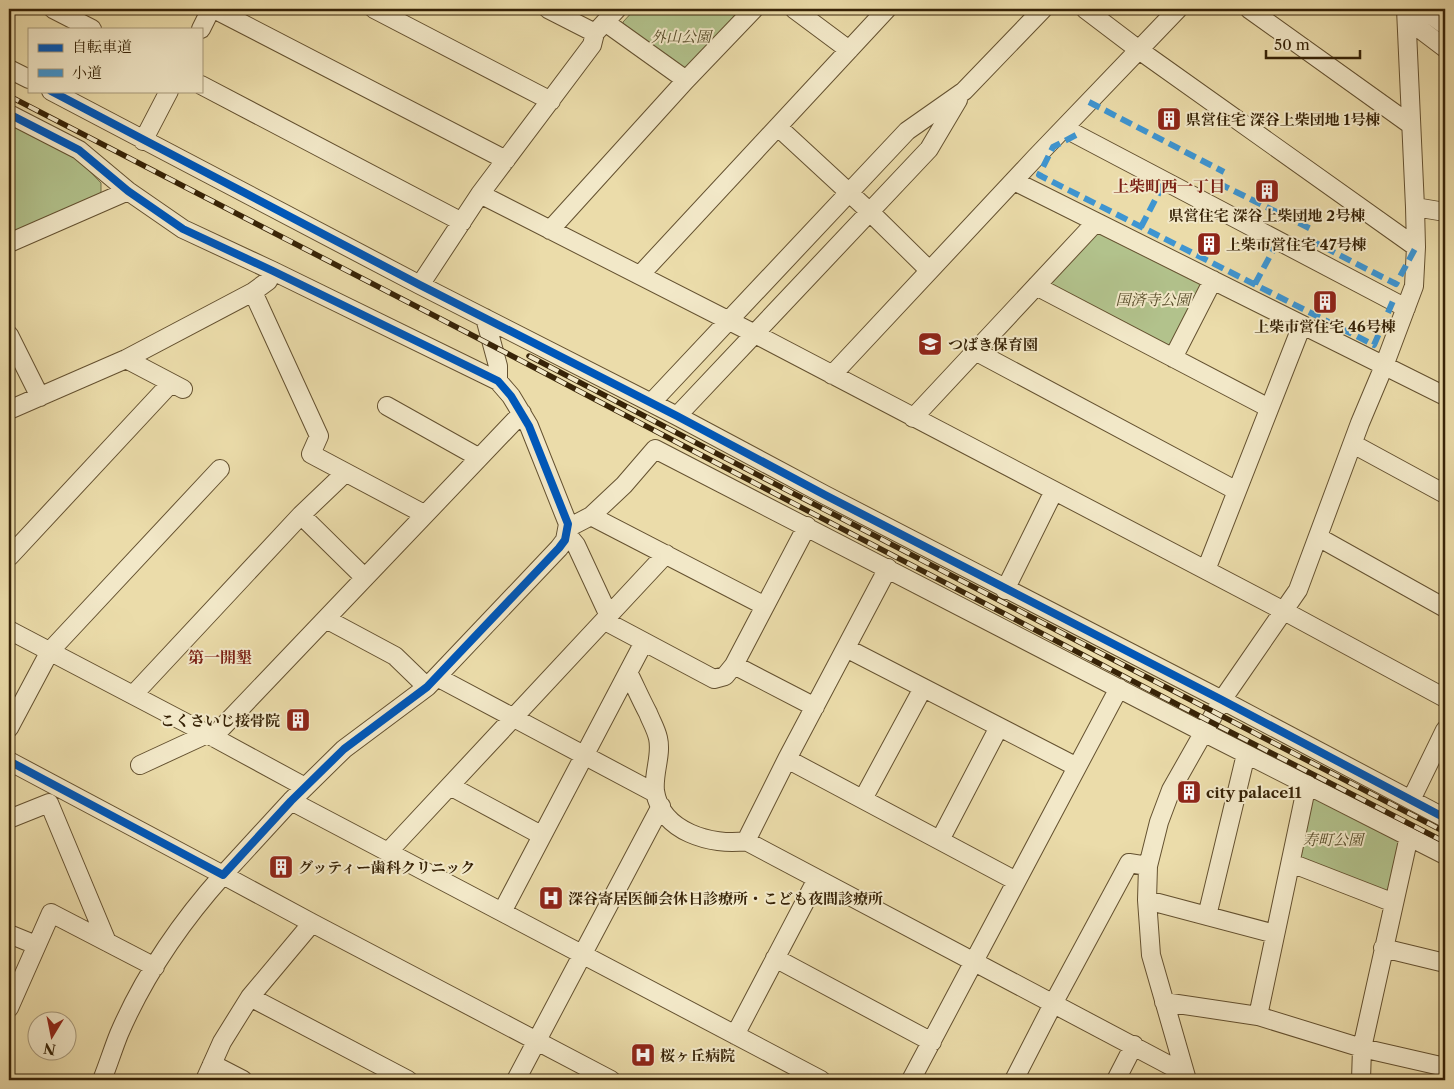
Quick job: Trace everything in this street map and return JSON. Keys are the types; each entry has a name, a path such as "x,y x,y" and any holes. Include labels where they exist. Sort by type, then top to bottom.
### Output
{"street":[{"path":"53,9 90,28"},
{"path":"202,28 213,9 506,160"},
{"path":"374,9 551,101"},
{"path":"548,9 600,28 686,80"},
{"path":"420,285 480,194 592,45 600,28 618,9"},
{"path":"550,230 686,80 754,9"},
{"path":"794,9 849,50"},
{"path":"640,275 887,9"},
{"path":"651,403 907,131 964,91 1043,9"},
{"path":"1085,9 1139,50 1416,247"},
{"path":"832,375 929,270 1178,9"},
{"path":"1249,9 1411,125"},
{"path":"1423,9 1445,25"},
{"path":"1185,1076 1151,955 1147,900 1148,866 1159,822 1171,790 1222,700 1298,590 1414,286 1416,247 1415,207 1407,14"},
{"path":"1407,14 1445,48"},
{"path":"9,69 28,78"},
{"path":"202,86 462,222"},
{"path":"677,416 929,149 964,91"},
{"path":"53,92 143,141 677,416 1006,590 1222,700 1445,818"},
{"path":"143,141 168,92"},
{"path":"9,114 79,150 128,192 183,229 498,381 522,412 568,524 560,548 432,682 344,749 291,801 223,874 177,932 155,967 119,1034 102,1080"},
{"path":"778,127 870,212 929,270"},
{"path":"1064,128 1406,308"},
{"path":"1014,181 1445,396"},
{"path":"9,243 128,192"},
{"path":"480,194 755,334 1284,611 1445,698"},
{"path":"1415,207 1445,212"},
{"path":"913,418 1096,222"},
{"path":"9,410 126,359 253,292 268,281 273,271"},
{"path":"1173,358 1213,280"},
{"path":"1036,286 1269,408"},
{"path":"253,292 319,436 311,454 424,514"},
{"path":"484,318 498,366 498,381"},
{"path":"1206,570 1302,325"},
{"path":"9,335 40,397"},
{"path":"975,351 1237,491"},
{"path":"9,557 177,386 126,359"},
{"path":"387,406 478,457"},
{"path":"140,765 210,735 326,618 522,412"},
{"path":"1353,444 1445,494"},
{"path":"567,531 591,516 624,485 655,449 1445,855"},
{"path":"9,728 50,651 220,469"},
{"path":"133,695 301,515 344,473"},
{"path":"1006,590 1054,491"},
{"path":"301,515 364,577"},
{"path":"591,516 765,606"},
{"path":"567,531 576,545 607,619 644,642 714,679 725,676 734,665 808,526"},
{"path":"1318,537 1445,608"},
{"path":"388,852 666,554"},
{"path":"746,842 787,759 888,568"},
{"path":"326,618 395,656 432,682 513,718 584,755 658,800"},
{"path":"9,630 305,787"},
{"path":"502,912 644,642"},
{"path":"846,648 1077,767"},
{"path":"734,665 815,707"},
{"path":"628,672 658,739 654,777 658,800 668,818 678,826 693,835 713,842 731,844 746,842 1134,1045 1185,1076"},
{"path":"863,800 923,688"},
{"path":"911,1080 1118,688"},
{"path":"940,840 1000,727"},
{"path":"1411,800 1445,730"},
{"path":"1207,916 1246,754"},
{"path":"787,759 1016,881"},
{"path":"9,761 611,1080"},
{"path":"1258,1016 1307,784"},
{"path":"450,786 542,835"},
{"path":"516,1080 582,955 658,800"},
{"path":"291,801 821,1080"},
{"path":"9,819 49,803 107,942"},
{"path":"1361,1080 1362,1048 1409,836"},
{"path":"1014,1080 1129,863 1148,866"},
{"path":"1291,863 1394,903"},
{"path":"735,1035 816,879"},
{"path":"1147,900 1275,934"},
{"path":"11,996 51,912 155,967"},
{"path":"205,1080 232,1025 250,997 312,923"},
{"path":"9,934 36,945"},
{"path":"1383,948 1445,963"},
{"path":"775,958 932,1042"},
{"path":"250,997 408,1080"},
{"path":"1164,1002 1258,1016 1362,1048 1445,1067"},
{"path":"1116,1080 1134,1045"},
{"path":"212,1064 243,1080"}],"green space":[{"name":"外山公園","path":"635,9 747,9 686,72 623,28 623,22"},
{"path":"9,124 79,160 101,183 101,195 9,234"},
{"name":"国済寺公園","path":"1096,222 1213,280 1173,358 1036,286"},
{"name":"寿町公園","path":"1310,789 1405,837 1392,898 1295,860"}],"railway":[{"path":"9,96 1445,842"},
{"path":"529,356 1445,832"}],"marked path":[{"path":"1089,102 1224,172"},
{"path":"1076,135 1053,147 1039,175 1374,345 1393,301"},
{"path":"1141,227 1165,181"},
{"path":"1218,183 1313,230"},
{"path":"1308,239 1396,284 1416,247"},
{"path":"1255,284 1278,241"}],"cycle path":[{"path":"53,92 420,285 677,416 825,495 1222,700 1445,818"},
{"path":"9,114 79,150 128,191 183,229 498,381 511,396 529,426 568,524 565,540 559,548 427,687 344,749 291,801 223,875 9,761"}],"place":[{"name":"県営住宅 深谷上柴団地 1号棟","path":"1169,119"},
{"name":"県営住宅 深谷上柴団地 2号棟","path":"1267,191"},
{"name":"上柴市営住宅 47号棟","path":"1209,244"},
{"name":"上柴市営住宅 46号棟","path":"1325,302"},
{"name":"つばき保育園","path":"930,344"},
{"name":"こくさいじ接骨院","path":"298,720"},
{"name":"city palace11","path":"1189,792"},
{"name":"グッティー歯科クリニック","path":"281,867"},
{"name":"深谷寄居医師会休日診療所・こども夜間診療所","path":"551,898"},
{"name":"桜ヶ丘病院","path":"643,1055"}],"district":[{"name":"上柴町西一丁目","path":"1169,186"},
{"name":"第一開墾","path":"220,657"}]}
